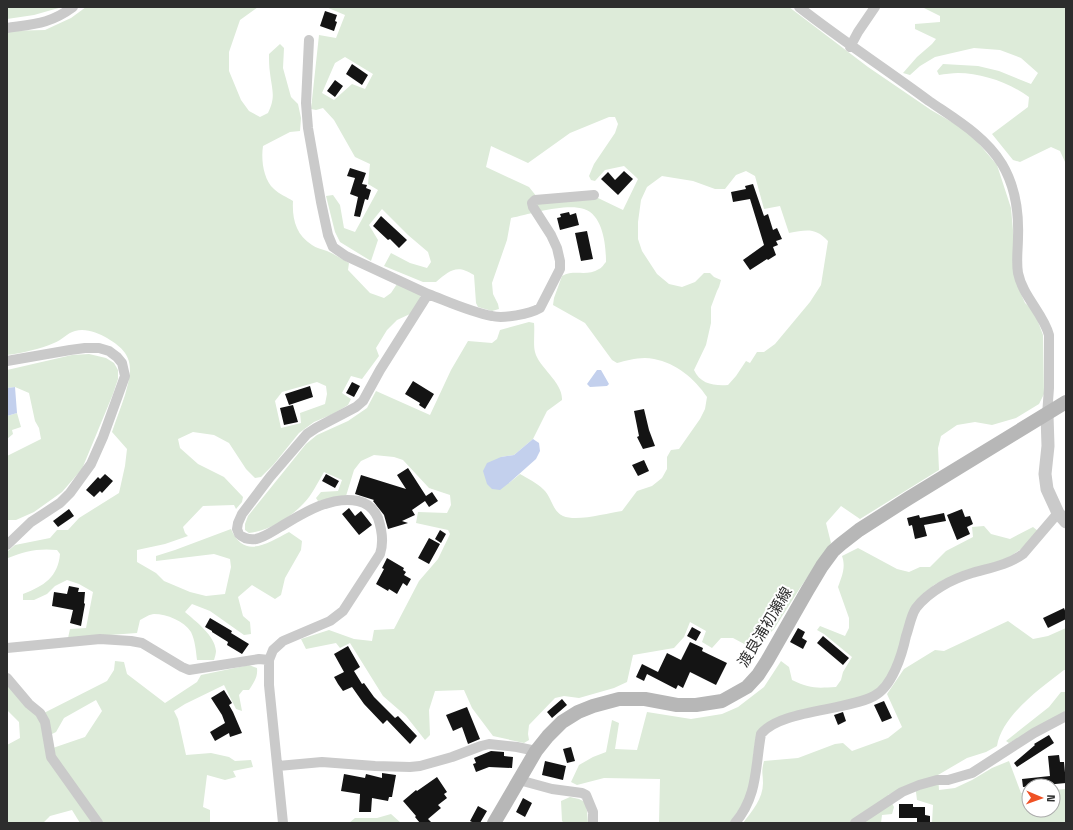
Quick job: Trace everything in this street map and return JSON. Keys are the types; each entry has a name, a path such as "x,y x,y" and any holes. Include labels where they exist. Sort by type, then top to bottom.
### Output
{"main road":[{"name":"渡良浦初瀬線","path":"494,823 536,752 548,736 562,722 578,712 619,699 634,698 677,705 708,704 722,701 747,687 758,675 767,661 822,566 833,551 859,530 909,498 1066,402"}],"street":[{"path":"7,28 42,23 52,20 73,7"},
{"path":"735,823 750,800 761,734 766,728 776,722 851,704 873,697 881,692 888,684 894,672 915,609 927,596 952,581 1016,559 1062,518 1047,489 1045,474 1048,430 1049,335 1047,327 1023,289 1018,273 1018,220 1016,205 1013,187 1002,164 990,148 972,131 888,71 850,47 798,7"},
{"path":"850,47 875,7"},
{"path":"309,40 306,103 308,128 328,235 333,247 346,256 428,294 493,317 536,311 540,308 560,269 560,261 557,248 532,203 535,200 594,195"},
{"path":"283,823 269,685 269,660 273,650 283,641 330,621 343,611 380,554 382,543 380,524 376,513 369,506 356,501 348,500 334,501 321,506 256,539 247,539 239,534 237,529 238,523 242,514 270,477 307,434 356,408 363,401 380,370 428,294"},
{"path":"7,361 78,349 99,348 109,351 117,357 122,363 125,376 104,437 91,464 70,493 60,503 31,522 7,545"},
{"path":"7,648 100,639 117,639 142,643 188,670 259,659 269,660"},
{"path":"7,678 29,704 40,714 45,722 52,757 98,823"},
{"path":"855,823 902,792 937,780 948,780 972,773 1004,754 1034,733 1066,716"},
{"path":"278,766 322,762 410,767 452,757 489,744 517,747 536,752"},
{"path":"519,780 552,789 582,793 586,795 593,812 593,823"}],"green space":[{"path":"7,7 62,7 34,15 7,19"},
{"path":"86,7 258,7 240,20 229,52 229,71 241,100 249,111 260,117 268,113 273,98 269,68 269,54 280,44 284,48 283,68 291,97 298,104 301,118 300,131 290,132 263,146 262,157 267,180 276,191 293,201 294,220 302,236 314,246 330,252 349,263 348,270 370,293 384,298 391,293 397,284 421,294 418,305 410,314 397,320 387,330 376,348 379,356 362,379 351,376 342,393 351,399 348,405 333,414 314,422 299,433 274,464 261,477 255,478 246,469 229,443 214,435 193,432 178,439 180,448 198,464 224,477 243,497 242,502 236,509 234,505 203,506 183,527 188,536 165,544 137,550 137,562 156,573 164,581 190,592 206,596 225,594 231,567 230,559 214,554 156,561 156,556 231,529 236,538 243,544 250,546 265,544 289,532 302,541 301,550 285,578 281,595 275,599 252,585 238,597 243,616 250,622 251,634 244,635 210,611 192,604 185,612 204,629 212,639 216,651 214,660 197,660 193,638 188,628 180,621 159,614 154,614 140,620 137,633 68,638 70,629 86,628 93,592 79,584 67,580 55,586 47,594 34,600 23,600 23,594 37,588 49,580 59,562 60,554 57,550 50,549 26,552 8,558 8,551 15,545 50,538 57,530 68,530 79,518 119,493 127,449 112,432 128,385 130,369 127,356 116,344 96,333 79,330 72,332 57,342 43,347 7,355 7,31 45,30 71,18","holes":["317,382 326,386 327,394 325,404 300,413 301,423 281,428 275,401 282,392"]},
{"path":"326,7 789,7 868,67 931,110 969,132 997,165 1011,208 1018,287 1025,303 1034,311 1043,335 1044,394 1039,404 1016,418 992,425 975,422 957,425 941,436 938,448 939,470 860,519 841,506 826,523 831,543 774,629 759,644 748,646 733,638 721,638 712,648 702,642 706,631 690,622 684,637 674,648 633,655 627,682 614,688 579,698 564,696 555,698 529,725 529,740 524,743 493,736 472,708 464,690 435,691 429,710 430,735 425,740 406,716 383,696 350,643 340,648 336,643 306,649 301,639 329,630 354,639 372,641 374,630 394,629 419,581 438,559 450,534 448,530 416,523 418,512 447,513 451,505 450,495 429,488 403,460 394,457 374,455 361,461 354,470 346,496 318,501 316,498 321,492 338,491 342,480 324,472 310,496 286,519 272,527 249,533 245,530 245,524 248,516 306,444 317,435 348,421 367,408 376,391 430,415 451,370 468,341 492,343 497,339 500,330 529,322 534,323 534,346 537,358 559,387 562,400 547,411 533,439 514,455 501,457 509,483 520,474 546,492 559,514 569,518 584,518 622,511 637,491 652,486 662,478 667,469 667,457 671,450 679,449 700,419 705,409 707,397 691,378 670,364 645,358 617,363 612,360 585,323 553,305 562,276 571,273 585,273 594,271 601,268 606,262 602,231 595,217 584,209 568,207 558,208 511,218 507,240 492,283 493,294 499,309 492,311 478,307 476,303 474,275 468,272 458,269 445,274 436,282 423,282 384,266 391,253 410,263 427,268 431,262 428,252 408,235 382,209 369,225 378,240 371,261 340,242 335,232 326,196 333,195 340,205 344,228 355,232 378,190 368,184 370,164 355,157 334,120 323,108 316,110 311,109 319,35 336,38 345,15","holes":["345,57 373,74 365,89 352,84 334,100 322,93 335,63","609,117 615,117 618,124 615,133 594,164 589,176 591,180 595,181 605,170 624,166 638,179 623,210 598,198 541,202 529,187 486,167 491,146 528,163 570,133","746,171 755,176 764,209 780,206 789,233 810,231 819,233 828,241 821,285 810,302 775,344 764,352 757,352 750,363 746,361 728,385 718,385 704,381 694,370 706,345 711,323 711,307 721,280 714,277 710,273 704,273 695,282 682,287 669,284 657,274 642,251 638,239 638,222 641,200 647,187 662,176 693,181 715,189 725,189 736,175"]},
{"path":"922,7 1066,7 1066,164 1060,151 1051,147 1020,162 1013,160 992,134 1028,107 1029,97 1005,83 986,77 967,73 939,75 937,71 943,64 978,66 999,71 1031,84 1038,73 1021,58 1000,50 974,48 935,57 920,66 910,75 903,73 936,39 915,29 915,24 940,22 940,16"},
{"path":"89,354 106,358 114,363 118,370 118,379 82,469 62,492 34,512 16,520 7,520 7,456 41,439 39,428 35,421 29,393 15,387 7,388 7,370 72,355"},
{"path":"17,413 21,427 12,430 13,434 7,439 7,416"},
{"path":"984,526 991,534 1010,539 1033,527 1038,531 1021,549 1008,558 943,580 924,593 904,637 889,676 874,693 757,733 747,795 730,823 659,823 660,779 604,778 577,785 571,782 579,765 606,752 612,720 619,723 615,749 637,750 647,712 691,719 722,714 738,707 764,687 781,661 789,667 792,680 814,687 836,687 852,657 817,630 820,626 845,636 849,628 849,618 838,587 844,568 842,556 858,548 897,569 909,572 920,567 930,567 946,551 973,537 972,527"},
{"path":"1008,621 1033,639 1048,636 1066,628 1066,670 1034,694 1014,713 1000,735 997,746 986,752 967,758 938,775 939,790 955,788 992,768 1009,761 1021,793 1021,818 1061,818 1061,789 1066,789 1066,823 932,823 933,805 917,800 915,784 888,795 894,807 892,814 882,815 881,823 743,823 759,800 763,789 762,771 764,761 798,758 835,744 843,743 852,751 888,738 902,727 887,694 904,669 935,650 944,651"},
{"path":"115,661 124,662 127,674 165,703 197,682 201,675 249,665 257,668 256,677 249,690 243,690 239,695 242,711 236,709 224,685 174,711 178,719 186,755 211,753 229,757 235,761 251,760 253,767 233,771 236,777 225,780 207,775 203,807 210,810 210,823 80,823 72,810 50,816 43,823 7,823 7,745 20,738 19,722 7,710 7,685 38,716 107,681 114,670","holes":["96,700 102,711 85,737 47,750 44,738 56,732 64,718"]},
{"path":"1061,692 1066,692 1066,711 1009,743 1006,741 1049,707"},
{"path":"570,797 585,802 588,823 564,823 562,821 561,801"},
{"path":"391,814 401,823 349,823 355,818 377,818"}],"water":[{"path":"597,370 601,370 609,384 607,386 590,387 587,384"},
{"path":"15,387 17,413 7,416 7,388"},
{"path":"533,439 539,443 540,451 536,459 500,490 492,489 487,484 483,471 487,463 501,457 514,455"}],"building":[{"path":"325,11 337,15 335,21 337,22 334,31 320,26"},
{"path":"352,64 368,75 362,85 346,74"},
{"path":"335,80 343,86 335,97 327,91"},
{"path":"350,168 366,173 362,184 367,185 366,188 371,190 368,200 365,199 360,217 354,216 358,197 350,194 355,178 347,176"},
{"path":"624,171 633,179 618,195 601,179 608,172 615,180"},
{"path":"753,184 764,216 768,214 773,230 777,228 782,239 776,241 778,245 773,247 776,255 750,270 743,260 764,245 750,199 733,202 731,192 746,189 745,186"},
{"path":"569,212 570,215 576,213 579,225 560,230 557,218 561,217 560,214"},
{"path":"381,216 407,240 399,248 373,226"},
{"path":"587,231 593,259 581,261 575,233"},
{"path":"413,381 434,394 425,409 419,405 420,403 405,394"},
{"path":"352,382 360,386 354,397 346,393"},
{"path":"310,386 313,397 289,405 285,394"},
{"path":"293,405 298,422 284,425 280,408"},
{"path":"644,409 655,446 643,449 637,437 639,436 634,411"},
{"path":"644,460 649,471 638,476 632,465"},
{"path":"408,468 426,496 432,492 438,501 429,507 425,501 412,510 415,515 402,521 408,523 388,529 384,515 373,501 374,500 355,494 361,475 406,489 397,475"},
{"path":"105,474 113,481 102,493 100,491 94,497 86,490 98,477 100,479"},
{"path":"326,474 339,481 335,488 322,481"},
{"path":"349,508 355,516 361,511 372,525 359,535 342,514"},
{"path":"69,509 74,516 58,527 53,521"},
{"path":"962,509 965,517 970,516 973,524 967,527 970,534 957,540 947,515"},
{"path":"944,513 946,521 924,525 927,536 915,539 912,525 909,526 907,518 919,515 920,518"},
{"path":"440,530 446,534 441,543 435,539"},
{"path":"429,538 440,544 429,564 418,558"},
{"path":"387,558 404,568 403,570 406,572 404,575 411,579 407,586 403,583 397,594 376,584 384,569 382,568"},
{"path":"69,586 79,588 78,592 85,592 85,604 81,626 70,623 73,610 52,606 54,592 67,594"},
{"path":"1064,608 1066,619 1048,628 1043,618"},
{"path":"210,618 232,631 231,633 249,644 242,654 227,645 228,642 205,627"},
{"path":"692,627 701,632 696,641 687,636"},
{"path":"798,628 805,632 802,638 807,641 803,649 790,642"},
{"path":"823,636 849,658 843,665 817,643"},
{"path":"690,642 703,648 702,651 727,663 716,685 690,672 683,688 678,685 676,689 647,674 644,681 636,677 642,664 658,672 667,653 681,660"},
{"path":"348,646 360,667 354,671 362,684 364,683 374,697 395,718 398,716 417,736 410,744 387,720 383,724 364,704 352,687 343,691 338,684 334,677 344,672 334,654"},
{"path":"224,690 232,703 229,705 242,733 230,737 229,733 215,741 210,732 225,723 222,715 211,698"},
{"path":"562,699 567,705 552,718 547,712"},
{"path":"884,701 892,718 882,722 874,705"},
{"path":"467,707 480,739 468,744 462,727 453,731 446,715"},
{"path":"843,712 846,721 838,725 834,715"},
{"path":"1049,735 1054,743 1017,767 1014,763 1035,745 1034,744"},
{"path":"571,747 575,761 567,763 563,749"},
{"path":"491,751 504,752 504,756 513,757 512,768 489,767 476,772 473,764 476,763 474,758"},
{"path":"1059,755 1060,762 1064,762 1066,783 1061,783 1061,778 1031,778 1050,776 1048,756"},
{"path":"545,761 566,766 563,780 542,775"},
{"path":"382,773 396,775 392,797 389,797 388,801 372,798 371,812 359,812 360,794 341,791 344,774 365,778 366,774 382,778"},
{"path":"437,777 447,792 444,794 447,798 438,805 441,808 428,819 432,823 420,823 403,801 416,790 417,791"},
{"path":"523,798 532,803 525,817 516,812"},
{"path":"899,804 913,804 913,807 925,807 925,815 930,816 930,823 917,823 917,818 899,818"},
{"path":"478,806 487,811 480,823 474,823 470,821"}]}
